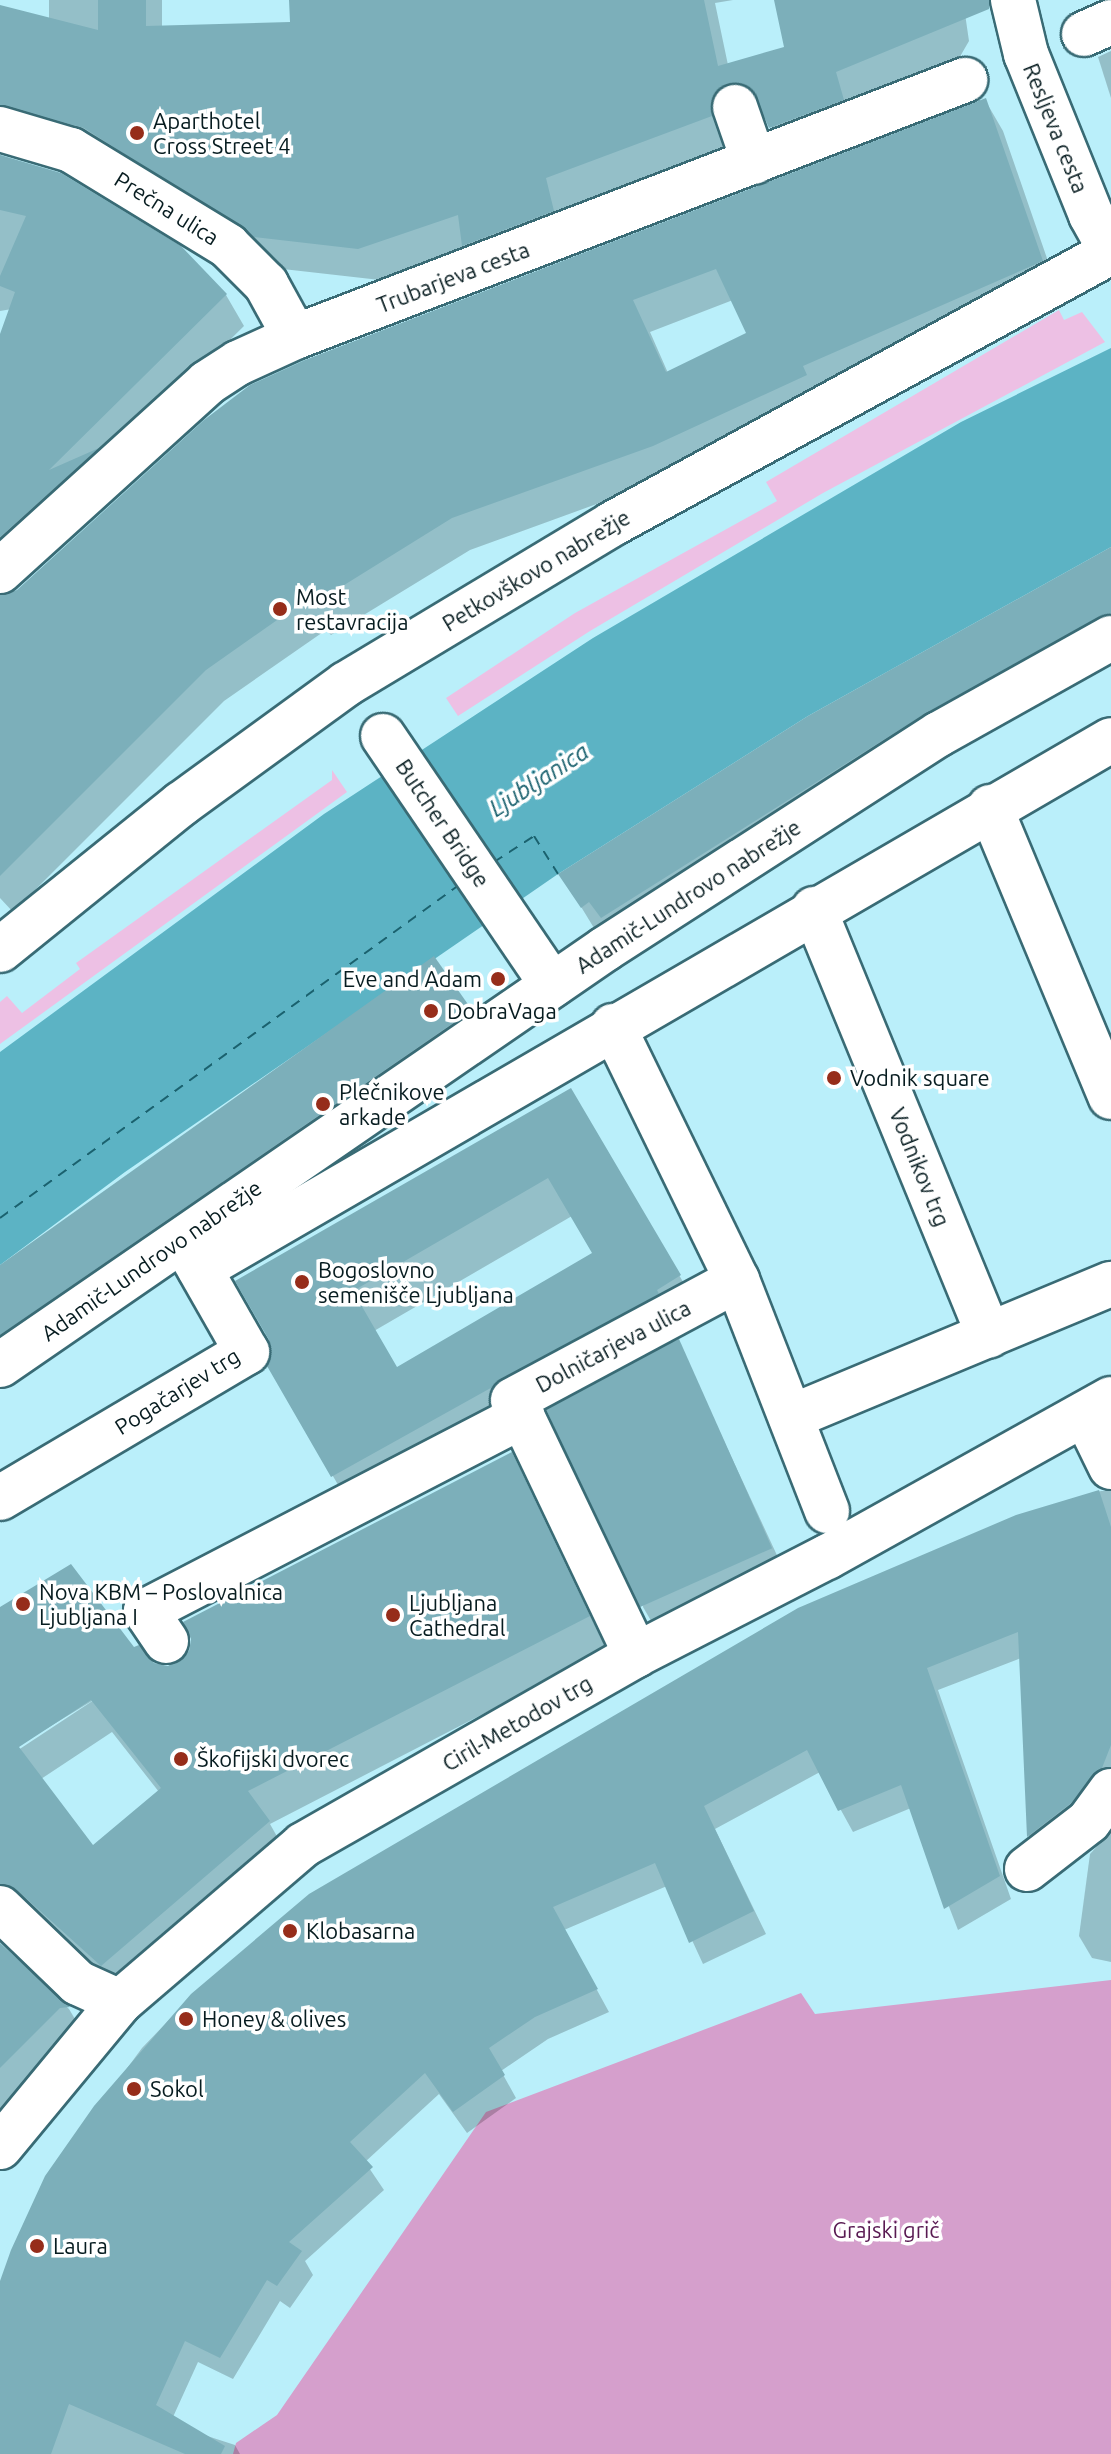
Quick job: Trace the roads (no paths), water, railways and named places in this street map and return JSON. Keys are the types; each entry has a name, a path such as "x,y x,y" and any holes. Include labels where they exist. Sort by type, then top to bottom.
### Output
{"street":[{"name":"Resljeva cesta","path":"1013,0 1043,97 1091,215 1111,252"},
{"name":"Trubarjeva cesta","path":"0,571 207,383 295,337 965,80"},
{"path":"735,107 754,162"},
{"name":"Prečna ulica","path":"0,129 71,150 228,246 266,284 295,337"},
{"name":"Petkovškovo nabrežje","path":"0,950 181,804 612,524 1111,252"},
{"name":"Adamič-Lundrovo nabrežje","path":"191,1254 552,985 605,949 939,734 1111,638"},
{"name":"Butcher Bridge","path":"383,736 552,985"},
{"name":"Adamič-Lundrovo nabrežje","path":"0,1365 191,1254 627,1018 1111,740"},
{"path":"990,807 1111,1097"},
{"name":"Vodnikov trg","path":"814,909 989,1336"},
{"path":"605,949 662,1117 737,1280 827,1511"},
{"name":"Pogačarjev trg","path":"0,1498 247,1352 191,1254"},
{"name":"Dolničarjeva ulica","path":"166,1641 146,1611 344,1505 522,1416 513,1400 737,1280"},
{"path":"791,1417 1111,1284"},
{"path":"1098,1407 1111,1467"},
{"name":"Ciril-Metodov trg","path":"0,2147 120,2002 303,1845 636,1655 827,1557 1098,1407"},
{"path":"522,1416 636,1655"},
{"path":"1027,1869 1079,1831 1111,1791"},
{"path":"0,1908 78,1983 120,2002"}],"water":[{"name":"Ljubljanica","path":"1111,348 1111,547 808,716 558,874 125,1172 0,1265 0,1052 324,814 593,638 961,422"}],"place":[{"name":"Aparthotel Cross Street 4","path":"137,133"},
{"name":"Most restavracija","path":"280,609"},
{"name":"Eve and Adam","path":"498,979"},
{"name":"DobraVaga","path":"431,1011"},
{"name":"Vodnik square","path":"834,1078"},
{"name":"Plečnikove arkade","path":"323,1104"},
{"name":"Bogoslovno semenišče Ljubljana","path":"302,1282"},
{"name":"Nova KBM – Poslovalnica Ljubljana I","path":"23,1604"},
{"name":"Ljubljana Cathedral","path":"393,1615"},
{"name":"Škofijski dvorec","path":"181,1759"},
{"name":"Klobasarna","path":"290,1931"},
{"name":"Honey & olives","path":"186,2019"},
{"name":"Sokol","path":"134,2089"},
{"name":"Laura","path":"37,2246"}],"park label":[{"name":"Grajski grič","path":"886,2230"}]}
